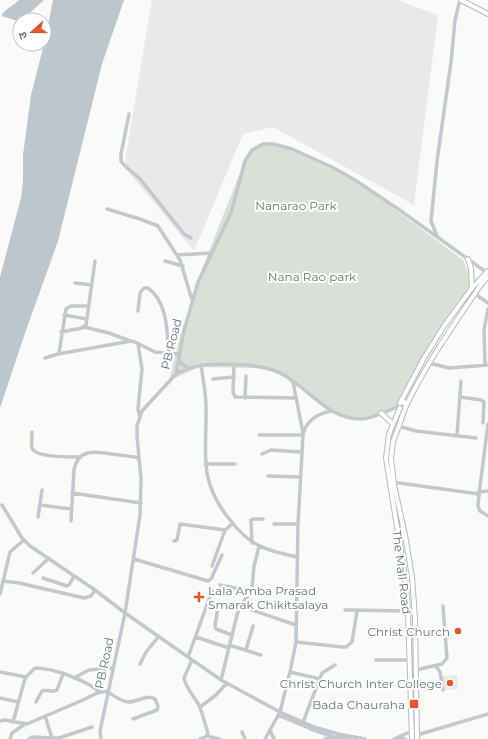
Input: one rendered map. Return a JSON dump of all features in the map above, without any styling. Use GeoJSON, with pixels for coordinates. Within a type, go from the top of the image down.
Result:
{"type":"FeatureCollection","features":[{"type":"Feature","properties":{"kind":"main road"},"geometry":{"type":"LineString","coordinates":[[460,0],[467,1],[488,14]]}},
{"type":"Feature","properties":{"kind":"main road"},"geometry":{"type":"LineString","coordinates":[[468,259],[471,270],[472,288]]}},
{"type":"Feature","properties":{"kind":"main road","name":"The Mall Road"},"geometry":{"type":"LineString","coordinates":[[417,737],[415,618],[412,577],[405,535],[386,451],[389,434],[393,424],[424,358],[444,326],[472,288],[487,272]]}},
{"type":"Feature","properties":{"kind":"main road","name":"The Mall Road"},"geometry":{"type":"LineString","coordinates":[[412,739],[408,612],[405,577],[392,482],[392,450],[402,406],[447,333],[488,277]]}},
{"type":"Feature","properties":{"kind":"main road"},"geometry":{"type":"LineString","coordinates":[[381,413],[393,424]]}},
{"type":"Feature","properties":{"kind":"street"},"geometry":{"type":"LineString","coordinates":[[438,237],[431,221],[455,20],[460,0]]}},
{"type":"Feature","properties":{"kind":"street"},"geometry":{"type":"LineString","coordinates":[[129,114],[121,160],[124,165],[140,179],[184,234],[190,238]]}},
{"type":"Feature","properties":{"kind":"street","name":"PB Road"},"geometry":{"type":"LineString","coordinates":[[101,739],[100,731],[112,668],[125,613],[141,503],[141,479],[137,436],[140,417],[142,411],[176,374],[179,356],[198,282],[232,213],[248,155],[255,147],[267,143],[292,149],[332,167],[355,180],[487,272]]}},
{"type":"Feature","properties":{"kind":"street"},"geometry":{"type":"LineString","coordinates":[[107,209],[150,222],[160,228],[183,266],[193,302]]}},
{"type":"Feature","properties":{"kind":"street"},"geometry":{"type":"LineString","coordinates":[[420,225],[431,221]]}},
{"type":"Feature","properties":{"kind":"street"},"geometry":{"type":"LineString","coordinates":[[177,255],[212,253]]}},
{"type":"Feature","properties":{"kind":"street"},"geometry":{"type":"LineString","coordinates":[[84,327],[87,319],[95,261]]}},
{"type":"Feature","properties":{"kind":"street"},"geometry":{"type":"LineString","coordinates":[[165,261],[183,266]]}},
{"type":"Feature","properties":{"kind":"street"},"geometry":{"type":"LineString","coordinates":[[75,283],[92,284]]}},
{"type":"Feature","properties":{"kind":"street"},"geometry":{"type":"LineString","coordinates":[[138,311],[140,293],[144,288],[148,288],[157,296],[162,309],[170,354]]}},
{"type":"Feature","properties":{"kind":"street"},"geometry":{"type":"LineString","coordinates":[[475,294],[488,303]]}},
{"type":"Feature","properties":{"kind":"street"},"geometry":{"type":"LineString","coordinates":[[59,354],[61,332],[66,309],[69,306],[89,306]]}},
{"type":"Feature","properties":{"kind":"street"},"geometry":{"type":"LineString","coordinates":[[429,363],[449,368],[486,365],[484,330],[488,310]]}},
{"type":"Feature","properties":{"kind":"street"},"geometry":{"type":"LineString","coordinates":[[64,315],[87,319]]}},
{"type":"Feature","properties":{"kind":"street"},"geometry":{"type":"LineString","coordinates":[[61,332],[84,327],[109,333],[154,352],[179,356],[182,364],[188,368]]}},
{"type":"Feature","properties":{"kind":"street"},"geometry":{"type":"LineString","coordinates":[[45,358],[130,341]]}},
{"type":"Feature","properties":{"kind":"street"},"geometry":{"type":"LineString","coordinates":[[138,344],[142,369],[138,409],[140,417]]}},
{"type":"Feature","properties":{"kind":"street"},"geometry":{"type":"LineString","coordinates":[[176,374],[188,368],[202,365],[234,365],[266,368],[279,373],[331,411],[360,419],[402,406]]}},
{"type":"Feature","properties":{"kind":"street"},"geometry":{"type":"LineString","coordinates":[[202,365],[206,408],[205,464],[210,487],[214,497],[222,511],[252,543],[259,547],[297,557]]}},
{"type":"Feature","properties":{"kind":"street"},"geometry":{"type":"LineString","coordinates":[[234,365],[234,396],[237,398],[296,398]]}},
{"type":"Feature","properties":{"kind":"street"},"geometry":{"type":"LineString","coordinates":[[245,398],[246,376]]}},
{"type":"Feature","properties":{"kind":"street"},"geometry":{"type":"LineString","coordinates":[[213,379],[234,377]]}},
{"type":"Feature","properties":{"kind":"street"},"geometry":{"type":"LineString","coordinates":[[457,435],[461,381]]}},
{"type":"Feature","properties":{"kind":"street"},"geometry":{"type":"LineString","coordinates":[[292,382],[303,434]]}},
{"type":"Feature","properties":{"kind":"street"},"geometry":{"type":"LineString","coordinates":[[460,397],[483,401],[483,423]]}},
{"type":"Feature","properties":{"kind":"street"},"geometry":{"type":"LineString","coordinates":[[265,739],[279,714],[296,642],[299,477],[303,434],[309,420],[322,413],[331,411]]}},
{"type":"Feature","properties":{"kind":"street"},"geometry":{"type":"LineString","coordinates":[[488,424],[479,493],[479,509],[482,513],[488,516]]}},
{"type":"Feature","properties":{"kind":"street"},"geometry":{"type":"LineString","coordinates":[[398,426],[416,431],[476,438]]}},
{"type":"Feature","properties":{"kind":"street"},"geometry":{"type":"LineString","coordinates":[[32,432],[32,448],[35,453],[43,455],[80,457]]}},
{"type":"Feature","properties":{"kind":"street"},"geometry":{"type":"LineString","coordinates":[[259,435],[303,434]]}},
{"type":"Feature","properties":{"kind":"street"},"geometry":{"type":"LineString","coordinates":[[262,454],[271,450],[301,452]]}},
{"type":"Feature","properties":{"kind":"street"},"geometry":{"type":"LineString","coordinates":[[70,522],[75,464],[80,457],[95,451],[139,458]]}},
{"type":"Feature","properties":{"kind":"street"},"geometry":{"type":"LineString","coordinates":[[205,464],[235,464]]}},
{"type":"Feature","properties":{"kind":"street"},"geometry":{"type":"LineString","coordinates":[[268,476],[299,477]]}},
{"type":"Feature","properties":{"kind":"street"},"geometry":{"type":"LineString","coordinates":[[392,482],[479,493],[488,491]]}},
{"type":"Feature","properties":{"kind":"street"},"geometry":{"type":"LineString","coordinates":[[38,517],[42,490]]}},
{"type":"Feature","properties":{"kind":"street"},"geometry":{"type":"LineString","coordinates":[[72,493],[141,503]]}},
{"type":"Feature","properties":{"kind":"street"},"geometry":{"type":"LineString","coordinates":[[2,505],[24,540],[35,550],[95,590],[125,613],[221,680],[279,714],[311,730],[334,737],[349,739]]}},
{"type":"Feature","properties":{"kind":"street"},"geometry":{"type":"LineString","coordinates":[[40,505],[71,510]]}},
{"type":"Feature","properties":{"kind":"street"},"geometry":{"type":"LineString","coordinates":[[252,543],[251,520],[264,520]]}},
{"type":"Feature","properties":{"kind":"street"},"geometry":{"type":"LineString","coordinates":[[174,541],[177,540],[180,524],[225,530]]}},
{"type":"Feature","properties":{"kind":"street"},"geometry":{"type":"LineString","coordinates":[[212,566],[225,530],[233,524]]}},
{"type":"Feature","properties":{"kind":"street"},"geometry":{"type":"LineString","coordinates":[[274,524],[298,524]]}},
{"type":"Feature","properties":{"kind":"street"},"geometry":{"type":"LineString","coordinates":[[0,594],[10,552],[24,540]]}},
{"type":"Feature","properties":{"kind":"street"},"geometry":{"type":"LineString","coordinates":[[221,680],[240,606],[251,591],[254,566],[259,547]]}},
{"type":"Feature","properties":{"kind":"street"},"geometry":{"type":"LineString","coordinates":[[134,559],[208,581],[211,579],[222,555]]}},
{"type":"Feature","properties":{"kind":"street"},"geometry":{"type":"LineString","coordinates":[[33,573],[49,558]]}},
{"type":"Feature","properties":{"kind":"street"},"geometry":{"type":"LineString","coordinates":[[43,578],[67,586],[70,585],[74,576]]}},
{"type":"Feature","properties":{"kind":"street"},"geometry":{"type":"LineString","coordinates":[[405,577],[412,577]]}},
{"type":"Feature","properties":{"kind":"street"},"geometry":{"type":"LineString","coordinates":[[4,581],[84,598],[91,596],[95,590]]}},
{"type":"Feature","properties":{"kind":"street"},"geometry":{"type":"LineString","coordinates":[[220,585],[251,591]]}},
{"type":"Feature","properties":{"kind":"street"},"geometry":{"type":"LineString","coordinates":[[207,736],[208,733],[200,707],[197,700],[188,690],[184,678],[212,591]]}},
{"type":"Feature","properties":{"kind":"street"},"geometry":{"type":"LineString","coordinates":[[240,606],[296,625]]}},
{"type":"Feature","properties":{"kind":"street"},"geometry":{"type":"LineString","coordinates":[[416,670],[442,664],[447,658],[443,606]]}},
{"type":"Feature","properties":{"kind":"street"},"geometry":{"type":"LineString","coordinates":[[218,608],[215,625],[216,629],[232,635]]}},
{"type":"Feature","properties":{"kind":"street"},"geometry":{"type":"LineString","coordinates":[[345,610],[408,612]]}},
{"type":"Feature","properties":{"kind":"street"},"geometry":{"type":"LineString","coordinates":[[296,642],[346,647],[352,642],[357,611]]}},
{"type":"Feature","properties":{"kind":"street"},"geometry":{"type":"LineString","coordinates":[[246,650],[253,626]]}},
{"type":"Feature","properties":{"kind":"street"},"geometry":{"type":"LineString","coordinates":[[140,664],[146,652],[159,636]]}},
{"type":"Feature","properties":{"kind":"street"},"geometry":{"type":"LineString","coordinates":[[196,637],[261,655]]}},
{"type":"Feature","properties":{"kind":"street"},"geometry":{"type":"LineString","coordinates":[[376,660],[410,660]]}},
{"type":"Feature","properties":{"kind":"street"},"geometry":{"type":"LineString","coordinates":[[302,722],[323,672],[335,665]]}},
{"type":"Feature","properties":{"kind":"street"},"geometry":{"type":"LineString","coordinates":[[436,666],[440,672],[443,690]]}},
{"type":"Feature","properties":{"kind":"street"},"geometry":{"type":"LineString","coordinates":[[13,722],[26,677],[33,669],[37,668],[63,674],[74,678],[100,692]]}},
{"type":"Feature","properties":{"kind":"street"},"geometry":{"type":"LineString","coordinates":[[74,678],[88,670],[112,668]]}},
{"type":"Feature","properties":{"kind":"street"},"geometry":{"type":"LineString","coordinates":[[0,672],[26,677]]}},
{"type":"Feature","properties":{"kind":"street"},"geometry":{"type":"LineString","coordinates":[[290,672],[320,679]]}},
{"type":"Feature","properties":{"kind":"street"},"geometry":{"type":"LineString","coordinates":[[36,702],[42,691],[54,692],[57,690],[63,674]]}},
{"type":"Feature","properties":{"kind":"street"},"geometry":{"type":"LineString","coordinates":[[200,707],[216,695],[227,683]]}},
{"type":"Feature","properties":{"kind":"street"},"geometry":{"type":"LineString","coordinates":[[10,739],[12,733],[25,724],[100,692],[108,692],[126,702],[150,697],[155,699],[158,706],[157,710],[133,719]]}},
{"type":"Feature","properties":{"kind":"street"},"geometry":{"type":"LineString","coordinates":[[0,698],[18,702]]}},
{"type":"Feature","properties":{"kind":"street"},"geometry":{"type":"LineString","coordinates":[[279,714],[338,734],[365,739]]}},
{"type":"Feature","properties":{"kind":"street"},"geometry":{"type":"LineString","coordinates":[[417,737],[488,714]]}},
{"type":"Feature","properties":{"kind":"street"},"geometry":{"type":"LineString","coordinates":[[46,716],[52,738]]}},
{"type":"Feature","properties":{"kind":"street"},"geometry":{"type":"LineString","coordinates":[[0,721],[5,720],[25,724]]}},
{"type":"Feature","properties":{"kind":"street"},"geometry":{"type":"LineString","coordinates":[[29,739],[59,738],[92,727]]}},
{"type":"Feature","properties":{"kind":"street"},"geometry":{"type":"LineString","coordinates":[[270,730],[274,739]]}},
{"type":"Feature","properties":{"kind":"street"},"geometry":{"type":"LineString","coordinates":[[394,739],[412,731]]}},
{"type":"Feature","properties":{"kind":"street"},"geometry":{"type":"LineString","coordinates":[[242,732],[245,739]]}},
{"type":"Feature","properties":{"kind":"street"},"geometry":{"type":"LineString","coordinates":[[200,739],[207,736],[219,739]]}},
{"type":"Feature","properties":{"kind":"street"},"geometry":{"type":"LineString","coordinates":[[325,739],[334,737]]}},
{"type":"Feature","properties":{"kind":"street"},"geometry":{"type":"LineString","coordinates":[[394,739],[405,739]]}},
{"type":"Feature","properties":{"kind":"shaded area"},"geometry":{"type":"Polygon","coordinates":[[[19,0],[44,0],[31,12],[12,12],[12,19],[2,16],[4,12],[19,0]]]}},
{"type":"Feature","properties":{"kind":"shaded area"},"geometry":{"type":"Polygon","coordinates":[[[53,0],[124,0],[102,64],[58,241],[0,408],[0,277],[21,198],[23,181],[23,155],[31,95],[42,52],[52,52],[52,12],[51,12],[53,0]]]}},
{"type":"Feature","properties":{"kind":"shaded area"},"geometry":{"type":"Polygon","coordinates":[[[152,0],[397,0],[438,15],[414,205],[273,127],[243,134],[194,251],[124,167],[152,0]]]}},
{"type":"Feature","properties":{"kind":"shaded area","name":"Christ Church Inter College"},"geometry":{"type":"Polygon","coordinates":[[[457,675],[458,689],[443,690],[441,676],[457,675]]]}},
{"type":"Feature","properties":{"kind":"green space","name":"Nana Rao park"},"geometry":{"type":"Polygon","coordinates":[[[265,142],[301,152],[354,179],[463,260],[469,275],[470,288],[398,405],[381,413],[358,418],[338,414],[282,374],[260,368],[199,367],[169,381],[178,343],[202,269],[247,155],[265,142]]]}},
{"type":"Feature","properties":{"kind":"place","name":"Lala Amba Prasad Smarak Chikitsalaya"},"geometry":{"type":"Point","coordinates":[199,597]}},
{"type":"Feature","properties":{"kind":"place","name":"Christ Church"},"geometry":{"type":"Point","coordinates":[458,631]}},
{"type":"Feature","properties":{"kind":"place","name":"Christ Church Inter College"},"geometry":{"type":"Point","coordinates":[450,683]}},
{"type":"Feature","properties":{"kind":"place","name":"Bada Chauraha"},"geometry":{"type":"Point","coordinates":[414,704]}},
{"type":"Feature","properties":{"kind":"park label","name":"Nanarao Park"},"geometry":{"type":"Point","coordinates":[296,205]}}]}
